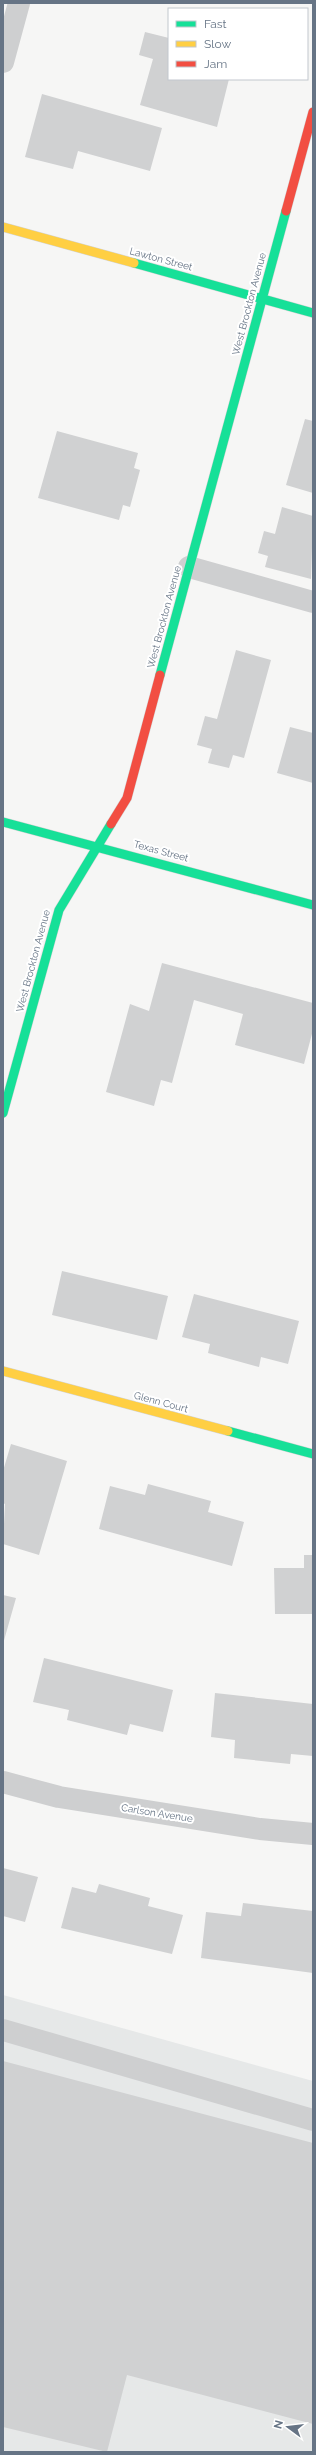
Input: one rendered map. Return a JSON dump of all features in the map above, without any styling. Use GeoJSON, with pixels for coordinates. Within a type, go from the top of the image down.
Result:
{"type":"FeatureCollection","features":[{"type":"Feature","properties":{"kind":"street"},"geometry":{"type":"LineString","coordinates":[[3,62],[19,3]]}},
{"type":"Feature","properties":{"kind":"street","name":"West Brockton Avenue"},"geometry":{"type":"LineString","coordinates":[[3,1113],[59,910],[99,847],[127,798],[313,112]]}},
{"type":"Feature","properties":{"kind":"street","name":"Lawton Street"},"geometry":{"type":"LineString","coordinates":[[3,227],[313,313]]}},
{"type":"Feature","properties":{"kind":"street"},"geometry":{"type":"LineString","coordinates":[[189,567],[313,602]]}},
{"type":"Feature","properties":{"kind":"street","name":"Texas Street"},"geometry":{"type":"LineString","coordinates":[[3,822],[313,905]]}},
{"type":"Feature","properties":{"kind":"street","name":"Glenn Court"},"geometry":{"type":"LineString","coordinates":[[3,1371],[313,1454]]}},
{"type":"Feature","properties":{"kind":"street","name":"Carlson Avenue"},"geometry":{"type":"LineString","coordinates":[[3,1782],[74,1799],[260,1829],[313,1834]]}},
{"type":"Feature","properties":{"kind":"street"},"geometry":{"type":"LineString","coordinates":[[3,2030],[313,2120]]}},
{"type":"Feature","properties":{"kind":"shaded area"},"geometry":{"type":"Polygon","coordinates":[[[3,1995],[313,2081],[313,2452],[3,2452],[3,1995]]]}},
{"type":"Feature","properties":{"kind":"building"},"geometry":{"type":"Polygon","coordinates":[[[145,32],[168,38],[168,80],[229,80],[217,127],[140,105],[153,59],[139,55],[145,32]]]}},
{"type":"Feature","properties":{"kind":"building"},"geometry":{"type":"Polygon","coordinates":[[[42,94],[162,128],[150,171],[78,151],[73,169],[25,157],[42,94]]]}},
{"type":"Feature","properties":{"kind":"building"},"geometry":{"type":"Polygon","coordinates":[[[305,419],[313,421],[313,493],[286,485],[305,419]]]}},
{"type":"Feature","properties":{"kind":"building"},"geometry":{"type":"Polygon","coordinates":[[[57,431],[138,453],[134,468],[140,470],[130,507],[123,505],[119,520],[38,498],[57,431]]]}},
{"type":"Feature","properties":{"kind":"building"},"geometry":{"type":"Polygon","coordinates":[[[282,507],[313,516],[311,579],[265,567],[268,556],[258,553],[264,531],[275,534],[282,507]]]}},
{"type":"Feature","properties":{"kind":"building"},"geometry":{"type":"Polygon","coordinates":[[[236,650],[271,660],[244,758],[233,755],[229,768],[208,763],[212,749],[197,745],[205,716],[217,719],[236,650]]]}},
{"type":"Feature","properties":{"kind":"building"},"geometry":{"type":"Polygon","coordinates":[[[290,727],[313,733],[313,783],[277,773],[290,727]]]}},
{"type":"Feature","properties":{"kind":"building"},"geometry":{"type":"Polygon","coordinates":[[[162,963],[313,1003],[313,1030],[304,1064],[235,1045],[243,1014],[194,1000],[172,1083],[161,1080],[154,1106],[106,1092],[130,1004],[149,1011],[162,963]]]}},
{"type":"Feature","properties":{"kind":"building"},"geometry":{"type":"Polygon","coordinates":[[[62,1271],[168,1296],[157,1340],[52,1315],[62,1271]]]}},
{"type":"Feature","properties":{"kind":"building"},"geometry":{"type":"Polygon","coordinates":[[[194,1294],[299,1321],[288,1364],[261,1357],[259,1367],[208,1353],[210,1344],[182,1337],[194,1294]]]}},
{"type":"Feature","properties":{"kind":"building"},"geometry":{"type":"Polygon","coordinates":[[[11,1444],[67,1461],[39,1555],[3,1544],[5,1504],[3,1503],[3,1471],[11,1444]]]}},
{"type":"Feature","properties":{"kind":"building"},"geometry":{"type":"Polygon","coordinates":[[[148,1484],[211,1501],[208,1512],[244,1522],[232,1566],[99,1529],[110,1486],[145,1495],[148,1484]]]}},
{"type":"Feature","properties":{"kind":"building"},"geometry":{"type":"Polygon","coordinates":[[[304,1555],[313,1555],[313,1614],[275,1614],[274,1568],[304,1568],[304,1555]]]}},
{"type":"Feature","properties":{"kind":"building"},"geometry":{"type":"Polygon","coordinates":[[[3,1595],[16,1598],[3,1644],[3,1595]]]}},
{"type":"Feature","properties":{"kind":"building"},"geometry":{"type":"Polygon","coordinates":[[[44,1658],[173,1690],[163,1732],[130,1724],[127,1735],[67,1720],[69,1710],[33,1702],[44,1658]]]}},
{"type":"Feature","properties":{"kind":"building"},"geometry":{"type":"Polygon","coordinates":[[[215,1693],[313,1704],[313,1756],[291,1754],[290,1764],[234,1758],[235,1740],[211,1737],[215,1693]]]}},
{"type":"Feature","properties":{"kind":"building"},"geometry":{"type":"Polygon","coordinates":[[[3,1868],[38,1877],[25,1922],[3,1916],[3,1868]]]}},
{"type":"Feature","properties":{"kind":"building"},"geometry":{"type":"Polygon","coordinates":[[[99,1884],[150,1898],[148,1906],[183,1915],[172,1954],[61,1928],[72,1887],[96,1893],[99,1884]]]}},
{"type":"Feature","properties":{"kind":"building"},"geometry":{"type":"Polygon","coordinates":[[[243,1903],[313,1911],[313,1973],[201,1958],[206,1912],[241,1916],[243,1903]]]}},
{"type":"Feature","properties":{"kind":"building"},"geometry":{"type":"Polygon","coordinates":[[[3,2061],[313,2143],[313,2424],[127,2375],[107,2452],[3,2427],[3,2061]]]}},
{"type":"Feature","properties":{"kind":"traffic: fast"},"geometry":{"type":"LineString","coordinates":[[160,675],[286,211]]}},
{"type":"Feature","properties":{"kind":"traffic: fast"},"geometry":{"type":"LineString","coordinates":[[134,263],[313,313]]}},
{"type":"Feature","properties":{"kind":"traffic: fast"},"geometry":{"type":"LineString","coordinates":[[3,822],[313,905]]}},
{"type":"Feature","properties":{"kind":"traffic: fast"},"geometry":{"type":"LineString","coordinates":[[3,1113],[59,910],[111,824]]}},
{"type":"Feature","properties":{"kind":"traffic: fast"},"geometry":{"type":"LineString","coordinates":[[228,1431],[313,1454]]}},
{"type":"Feature","properties":{"kind":"traffic: slow"},"geometry":{"type":"LineString","coordinates":[[3,227],[134,263]]}},
{"type":"Feature","properties":{"kind":"traffic: slow"},"geometry":{"type":"LineString","coordinates":[[3,1371],[228,1431]]}},
{"type":"Feature","properties":{"kind":"traffic: jam"},"geometry":{"type":"LineString","coordinates":[[286,211],[313,112]]}},
{"type":"Feature","properties":{"kind":"traffic: jam"},"geometry":{"type":"LineString","coordinates":[[111,824],[127,798],[160,675]]}}]}
